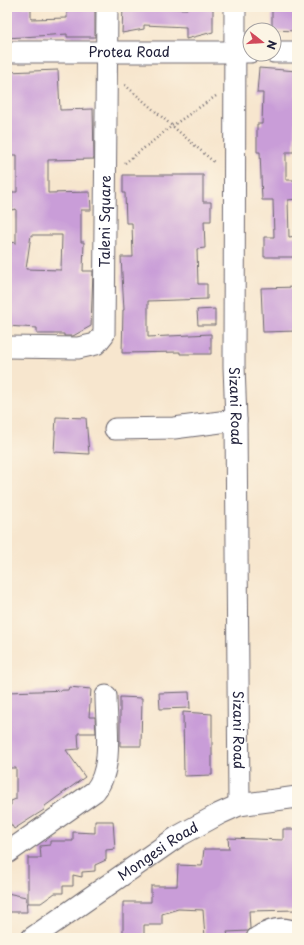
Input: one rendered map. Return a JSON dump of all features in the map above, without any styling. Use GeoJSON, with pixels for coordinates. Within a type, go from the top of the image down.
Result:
{"type":"FeatureCollection","features":[{"type":"Feature","properties":{"kind":"street","name":"Taleni Square"},"geometry":{"type":"LineString","coordinates":[[7,347],[78,348],[96,344],[104,334],[107,7]]}},
{"type":"Feature","properties":{"kind":"street","name":"Sizani Road"},"geometry":{"type":"LineString","coordinates":[[235,7],[242,52],[234,366],[236,420],[239,805]]}},
{"type":"Feature","properties":{"kind":"street","name":"Protea Road"},"geometry":{"type":"LineString","coordinates":[[7,52],[242,52]]}},
{"type":"Feature","properties":{"kind":"street"},"geometry":{"type":"LineString","coordinates":[[282,52],[297,52]]}},
{"type":"Feature","properties":{"kind":"street"},"geometry":{"type":"LineString","coordinates":[[115,429],[174,428],[236,420]]}},
{"type":"Feature","properties":{"kind":"street"},"geometry":{"type":"LineString","coordinates":[[7,853],[94,791],[101,783],[107,765],[106,696]]}},
{"type":"Feature","properties":{"kind":"street","name":"Mongesi Road"},"geometry":{"type":"LineString","coordinates":[[32,938],[177,836],[239,805],[297,797]]}},
{"type":"Feature","properties":{"kind":"street"},"geometry":{"type":"LineString","coordinates":[[257,938],[276,929],[289,929],[297,933]]}},
{"type":"Feature","properties":{"kind":"path"},"geometry":{"type":"LineString","coordinates":[[106,77],[120,80],[216,163]]}},
{"type":"Feature","properties":{"kind":"path"},"geometry":{"type":"LineString","coordinates":[[106,166],[120,166],[172,126],[219,95]]}},
{"type":"Feature","properties":{"kind":"building"},"geometry":{"type":"Polygon","coordinates":[[[7,7],[31,7],[31,19],[67,18],[67,7],[95,7],[95,37],[67,37],[67,34],[7,38],[7,7]]]}},
{"type":"Feature","properties":{"kind":"building"},"geometry":{"type":"Polygon","coordinates":[[[123,7],[187,9],[187,7],[213,7],[213,32],[186,39],[186,27],[144,25],[144,29],[122,33],[123,7]]]}},
{"type":"Feature","properties":{"kind":"building"},"geometry":{"type":"Polygon","coordinates":[[[272,7],[297,7],[297,31],[282,30],[282,22],[272,22],[272,7]]]}},
{"type":"Feature","properties":{"kind":"building"},"geometry":{"type":"Polygon","coordinates":[[[259,68],[297,71],[294,152],[286,152],[286,180],[297,180],[297,199],[288,200],[289,237],[297,236],[297,257],[264,257],[264,237],[274,237],[273,200],[262,200],[260,152],[257,152],[257,124],[262,124],[263,93],[257,93],[259,68]]]}},
{"type":"Feature","properties":{"kind":"building"},"geometry":{"type":"Polygon","coordinates":[[[58,70],[60,110],[93,109],[94,159],[48,160],[48,193],[90,192],[91,210],[81,210],[81,242],[84,242],[83,271],[93,271],[91,326],[73,336],[64,336],[64,334],[37,334],[37,328],[7,326],[7,268],[11,242],[16,243],[16,209],[12,210],[12,192],[17,192],[17,155],[7,155],[7,72],[58,70]],[[31,235],[26,269],[61,270],[62,235],[31,235]]]}},
{"type":"Feature","properties":{"kind":"building"},"geometry":{"type":"Polygon","coordinates":[[[123,175],[203,175],[203,202],[211,202],[211,221],[204,221],[205,248],[197,249],[198,284],[207,284],[207,299],[148,301],[148,337],[211,334],[211,354],[180,354],[180,352],[122,353],[124,310],[121,257],[133,257],[132,223],[126,223],[123,175]]]}},
{"type":"Feature","properties":{"kind":"building"},"geometry":{"type":"Polygon","coordinates":[[[297,287],[297,331],[263,332],[261,288],[297,287]]]}},
{"type":"Feature","properties":{"kind":"building"},"geometry":{"type":"Polygon","coordinates":[[[215,309],[215,325],[198,325],[197,310],[215,309]]]}},
{"type":"Feature","properties":{"kind":"building"},"geometry":{"type":"Polygon","coordinates":[[[56,417],[86,418],[89,454],[54,452],[56,417]]]}},
{"type":"Feature","properties":{"kind":"building"},"geometry":{"type":"Polygon","coordinates":[[[69,687],[91,689],[89,717],[95,717],[96,733],[78,733],[79,749],[66,750],[85,777],[45,806],[44,810],[14,829],[7,818],[7,807],[11,805],[11,801],[16,799],[16,768],[7,768],[7,692],[68,690],[69,687]]]}},
{"type":"Feature","properties":{"kind":"building"},"geometry":{"type":"Polygon","coordinates":[[[189,692],[190,708],[160,709],[159,693],[189,692]]]}},
{"type":"Feature","properties":{"kind":"building"},"geometry":{"type":"Polygon","coordinates":[[[120,697],[142,698],[141,746],[120,746],[120,697]]]}},
{"type":"Feature","properties":{"kind":"building"},"geometry":{"type":"Polygon","coordinates":[[[183,712],[212,714],[212,775],[184,776],[183,712]]]}},
{"type":"Feature","properties":{"kind":"building"},"geometry":{"type":"Polygon","coordinates":[[[95,821],[113,821],[115,849],[106,850],[106,860],[95,865],[95,871],[82,872],[82,877],[73,875],[73,886],[63,886],[63,893],[55,893],[41,903],[28,903],[28,858],[41,858],[40,846],[50,845],[50,841],[73,841],[73,832],[95,833],[95,821]]]}},
{"type":"Feature","properties":{"kind":"building"},"geometry":{"type":"Polygon","coordinates":[[[283,829],[297,829],[297,910],[249,911],[250,929],[248,931],[227,932],[228,936],[205,938],[203,910],[178,909],[162,914],[162,925],[144,925],[144,938],[123,938],[123,902],[151,902],[151,886],[177,886],[178,865],[202,866],[204,849],[229,849],[228,838],[283,840],[283,829]]]}},
{"type":"Feature","properties":{"kind":"building"},"geometry":{"type":"Polygon","coordinates":[[[7,893],[26,897],[27,912],[8,912],[7,893]]]}}]}
